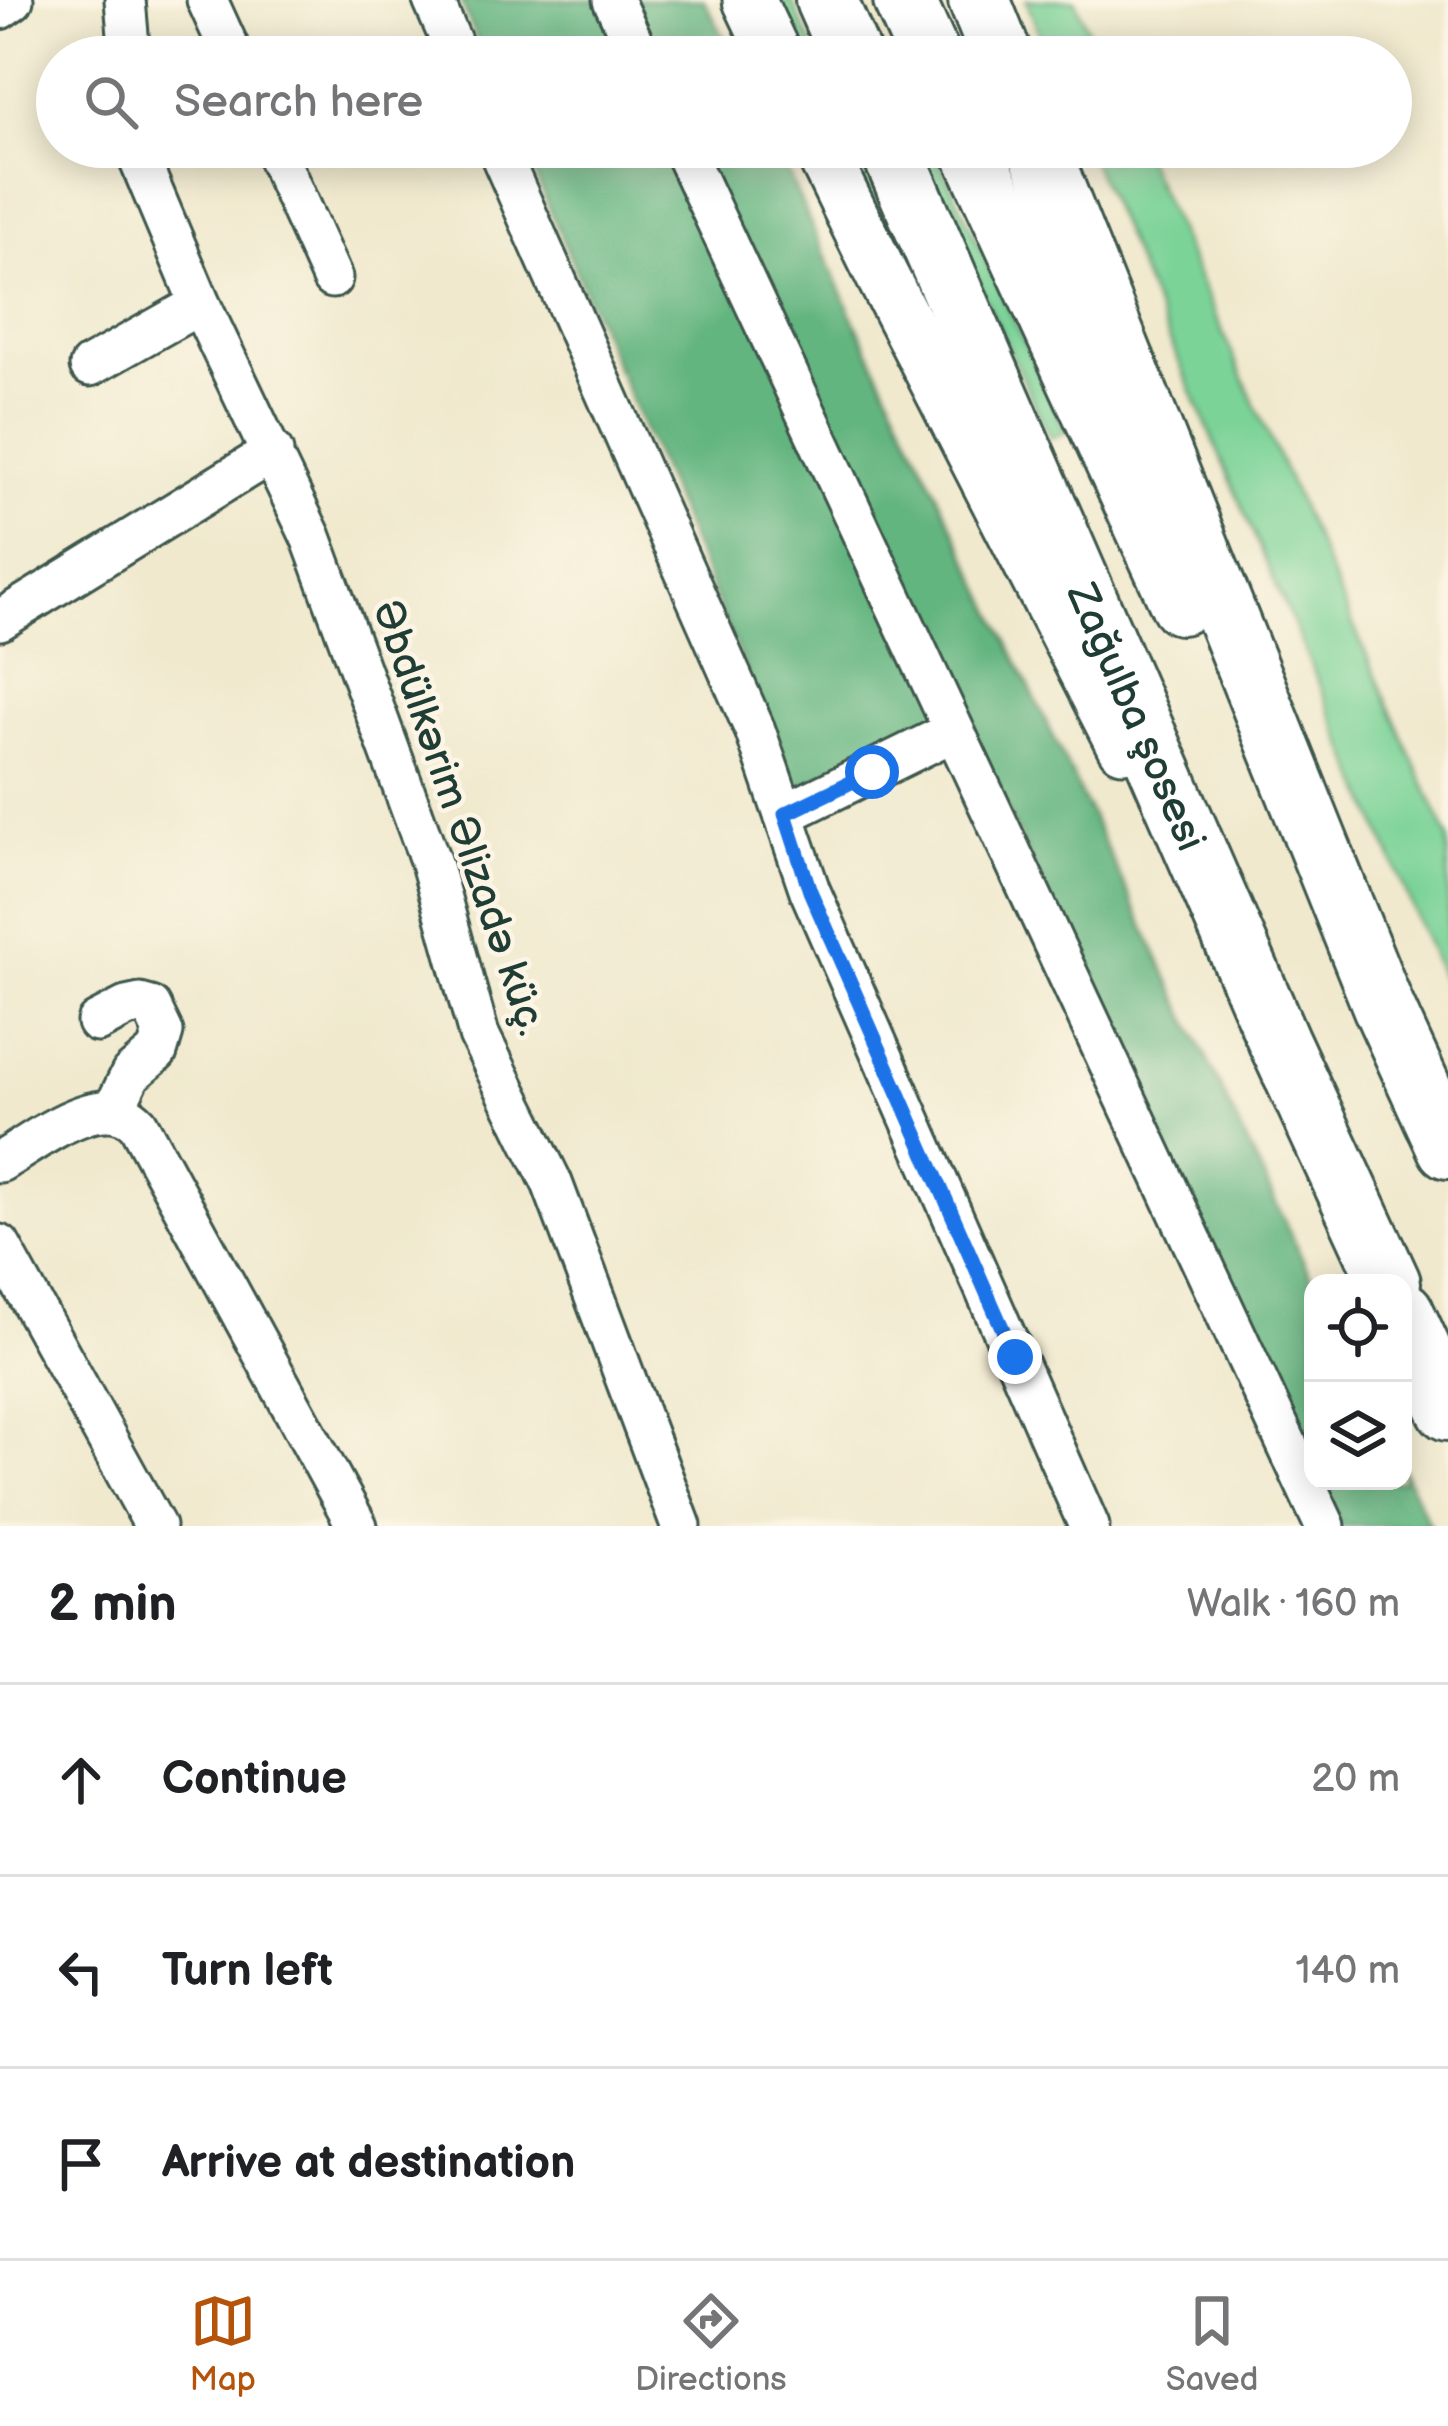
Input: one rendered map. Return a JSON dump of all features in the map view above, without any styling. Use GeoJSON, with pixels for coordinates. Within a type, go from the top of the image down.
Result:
{"type":"FeatureCollection","features":[{"type":"Feature","properties":{"kind":"highway"},"geometry":{"type":"LineString","coordinates":[[826,0],[842,36]]}},
{"type":"Feature","properties":{"kind":"highway"},"geometry":{"type":"LineString","coordinates":[[904,0],[920,36]]}},
{"type":"Feature","properties":{"kind":"highway"},"geometry":{"type":"LineString","coordinates":[[979,0],[994,36]]}},
{"type":"Feature","properties":{"kind":"highway","name":"Zağulba şosesi"},"geometry":{"type":"LineString","coordinates":[[899,168],[1279,1042],[1386,1274]]}},
{"type":"Feature","properties":{"kind":"highway"},"geometry":{"type":"LineString","coordinates":[[981,168],[1233,717],[1383,1006]]}},
{"type":"Feature","properties":{"kind":"highway"},"geometry":{"type":"LineString","coordinates":[[1046,168],[1383,1006],[1448,1148]]}},
{"type":"Feature","properties":{"kind":"highway"},"geometry":{"type":"LineString","coordinates":[[1412,1332],[1448,1410]]}},
{"type":"Feature","properties":{"kind":"main road"},"geometry":{"type":"LineString","coordinates":[[748,0],[766,36]]}},
{"type":"Feature","properties":{"kind":"main road"},"geometry":{"type":"LineString","coordinates":[[830,168],[1026,560],[1279,1042]]}},
{"type":"Feature","properties":{"kind":"street"},"geometry":{"type":"LineString","coordinates":[[0,8],[13,0]]}},
{"type":"Feature","properties":{"kind":"street"},"geometry":{"type":"LineString","coordinates":[[125,0],[128,36]]}},
{"type":"Feature","properties":{"kind":"street"},"geometry":{"type":"LineString","coordinates":[[207,0],[223,36]]}},
{"type":"Feature","properties":{"kind":"street"},"geometry":{"type":"LineString","coordinates":[[433,0],[449,36]]}},
{"type":"Feature","properties":{"kind":"street"},"geometry":{"type":"LineString","coordinates":[[614,0],[630,36]]}},
{"type":"Feature","properties":{"kind":"street","name":"Əbdülkərim Əlizadə küç."},"geometry":{"type":"LineString","coordinates":[[143,168],[200,304],[311,537],[430,863],[479,1035],[552,1183],[681,1526]]}},
{"type":"Feature","properties":{"kind":"street"},"geometry":{"type":"LineString","coordinates":[[282,168],[332,278]]}},
{"type":"Feature","properties":{"kind":"street"},"geometry":{"type":"LineString","coordinates":[[506,168],[754,730],[810,891],[1089,1526]]}},
{"type":"Feature","properties":{"kind":"street"},"geometry":{"type":"LineString","coordinates":[[692,168],[1324,1526]]}},
{"type":"Feature","properties":{"kind":"street"},"geometry":{"type":"LineString","coordinates":[[89,366],[200,304]]}},
{"type":"Feature","properties":{"kind":"street"},"geometry":{"type":"LineString","coordinates":[[0,620],[273,452]]}},
{"type":"Feature","properties":{"kind":"street"},"geometry":{"type":"LineString","coordinates":[[785,814],[954,731]]}},
{"type":"Feature","properties":{"kind":"street"},"geometry":{"type":"LineString","coordinates":[[97,1022],[140,1004],[151,1007],[163,1032],[157,1052],[131,1074],[114,1109]]}},
{"type":"Feature","properties":{"kind":"street"},"geometry":{"type":"LineString","coordinates":[[0,1162],[92,1111],[114,1109],[129,1114],[357,1526]]}},
{"type":"Feature","properties":{"kind":"street"},"geometry":{"type":"LineString","coordinates":[[0,1245],[155,1526]]}},
{"type":"Feature","properties":{"kind":"green space"},"geometry":{"type":"Polygon","coordinates":[[[460,0],[704,0],[724,36],[475,36],[460,0]]]}},
{"type":"Feature","properties":{"kind":"green space"},"geometry":{"type":"Polygon","coordinates":[[[773,0],[791,0],[807,36],[791,36],[773,0]]]}},
{"type":"Feature","properties":{"kind":"green space"},"geometry":{"type":"Polygon","coordinates":[[[1026,0],[1075,0],[1091,36],[1041,36],[1026,0]]]}},
{"type":"Feature","properties":{"kind":"green space"},"geometry":{"type":"Polygon","coordinates":[[[532,168],[785,168],[1310,1274],[1304,1274],[1304,1447],[960,709],[796,788],[532,168]]]}},
{"type":"Feature","properties":{"kind":"green space"},"geometry":{"type":"Polygon","coordinates":[[[855,168],[868,168],[955,359],[949,364],[855,168]]]}},
{"type":"Feature","properties":{"kind":"green space"},"geometry":{"type":"Polygon","coordinates":[[[925,168],[943,168],[1066,432],[1050,438],[925,168]]]}},
{"type":"Feature","properties":{"kind":"green space"},"geometry":{"type":"Polygon","coordinates":[[[1095,168],[1149,168],[1448,838],[1448,993],[1095,168]]]}},
{"type":"Feature","properties":{"kind":"green space"},"geometry":{"type":"Polygon","coordinates":[[[1412,1488],[1430,1526],[1341,1526],[1324,1490],[1412,1488]]]}},
{"type":"Feature","properties":{"kind":"route"},"geometry":{"type":"LineString","coordinates":[[872,772],[785,814],[810,891],[1015,1357]]}}]}
